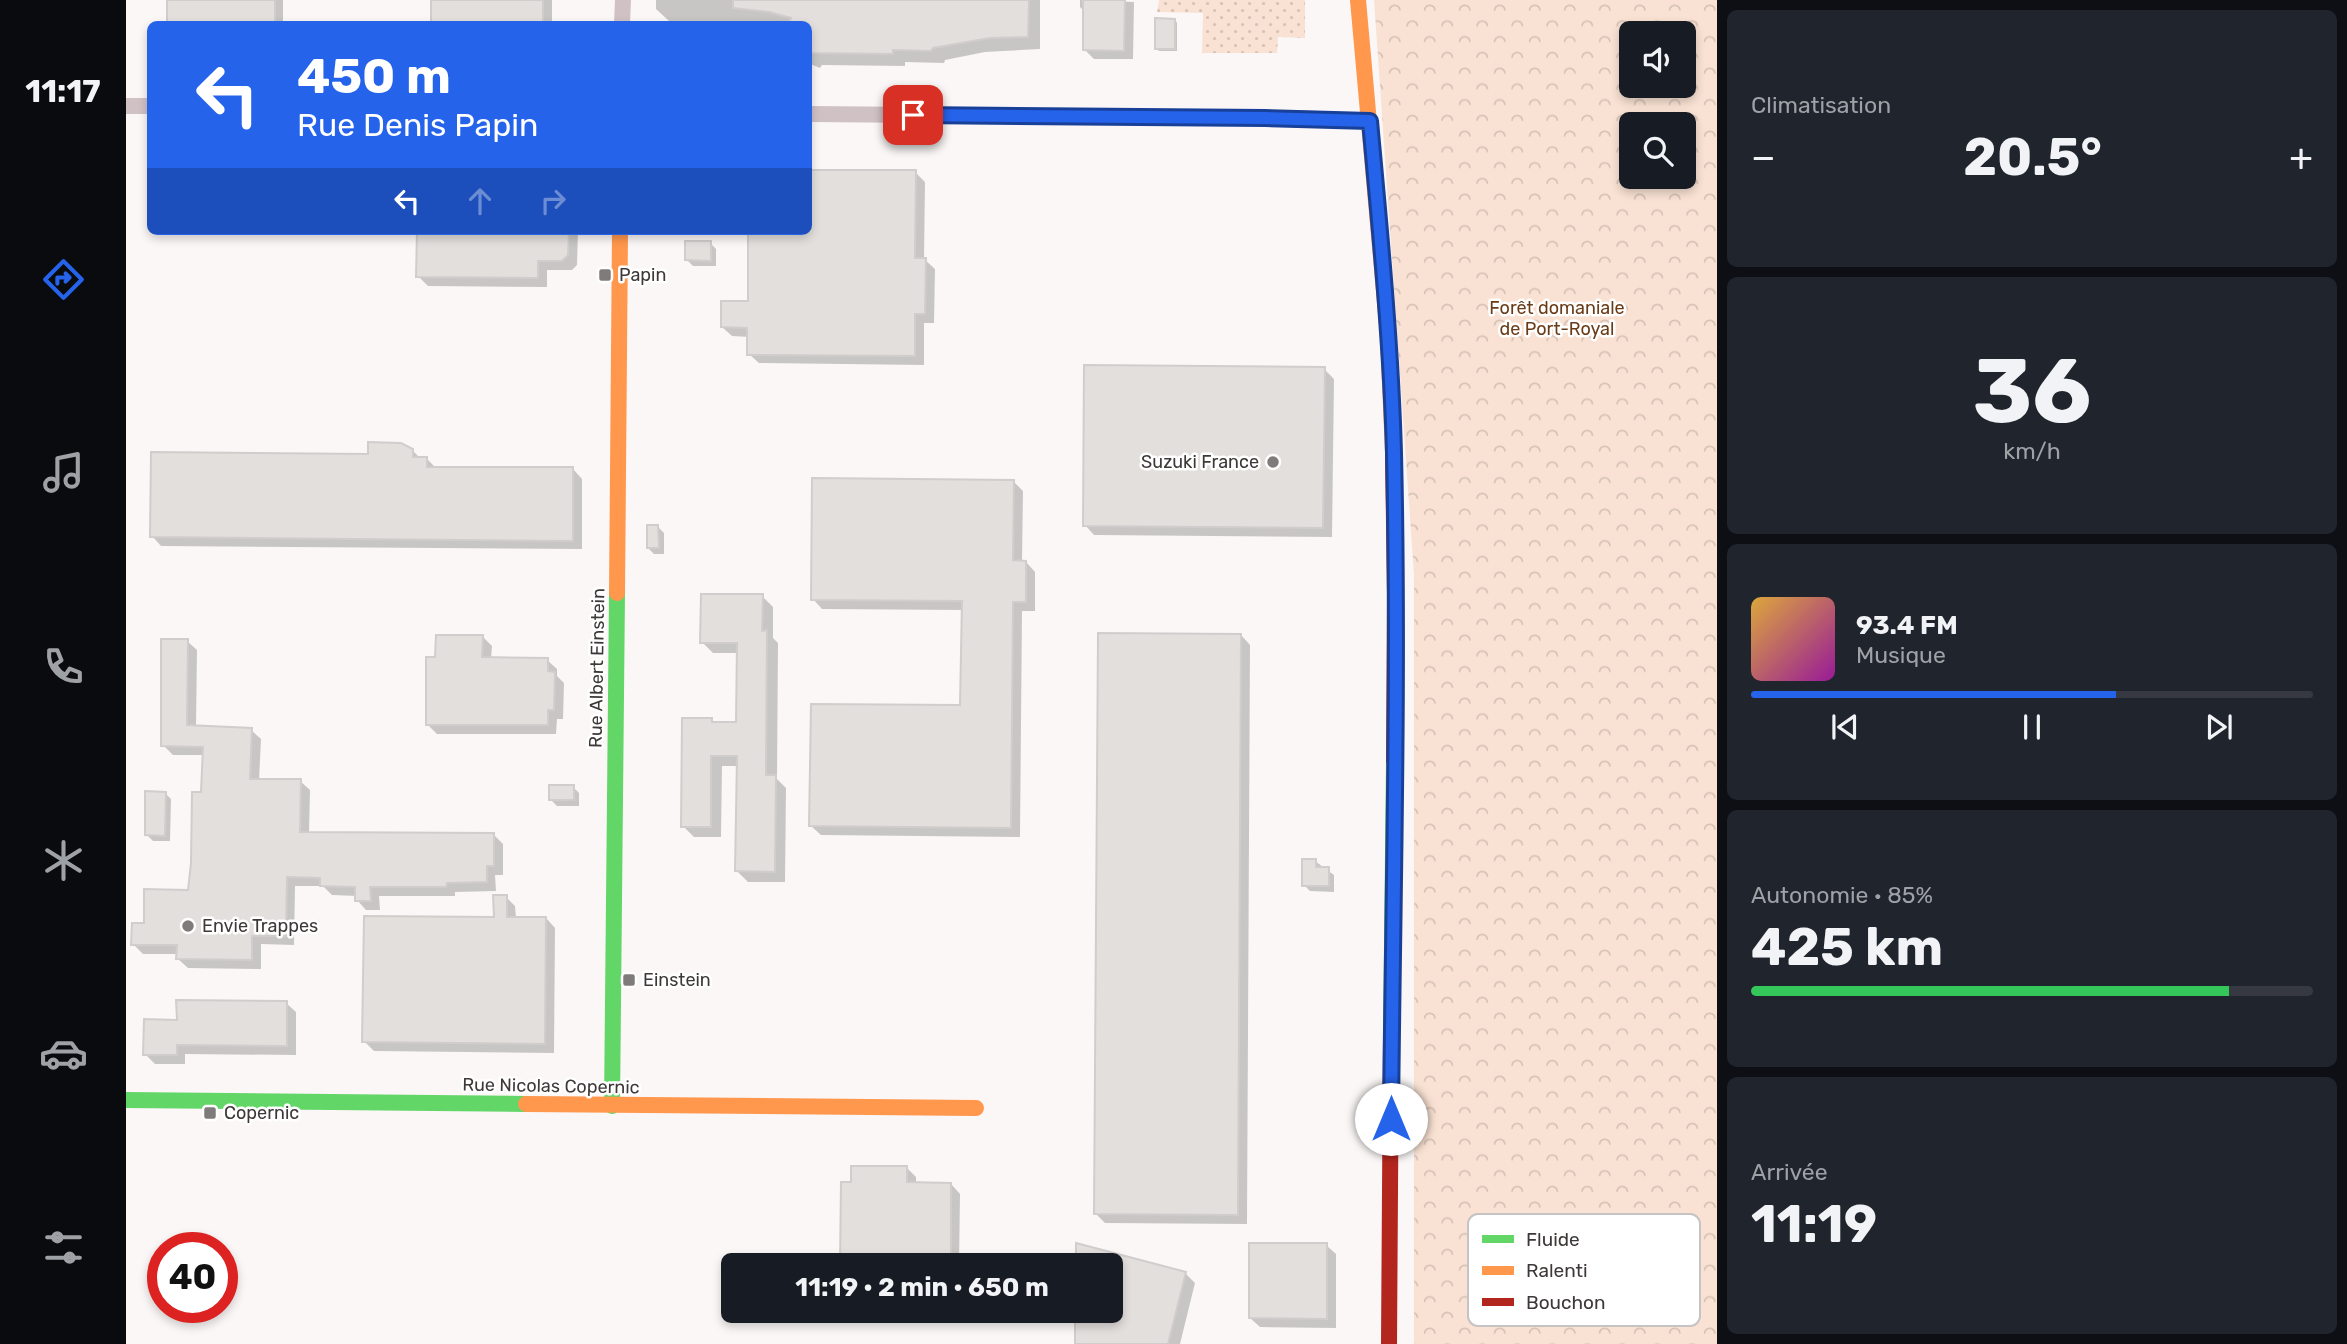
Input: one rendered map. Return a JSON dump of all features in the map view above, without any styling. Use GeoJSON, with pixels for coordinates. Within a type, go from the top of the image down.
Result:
{"type":"FeatureCollection","features":[{"type":"Feature","properties":{"kind":"street"},"geometry":{"type":"LineString","coordinates":[[622,0],[622,21]]}},
{"type":"Feature","properties":{"kind":"street"},"geometry":{"type":"LineString","coordinates":[[1358,0],[1388,336],[1394,452],[1389,1344]]}},
{"type":"Feature","properties":{"kind":"street"},"geometry":{"type":"LineString","coordinates":[[126,106],[147,106]]}},
{"type":"Feature","properties":{"kind":"street"},"geometry":{"type":"LineString","coordinates":[[812,114],[1370,121]]}},
{"type":"Feature","properties":{"kind":"street","name":"Rue Albert Einstein"},"geometry":{"type":"LineString","coordinates":[[612,1106],[620,235]]}},
{"type":"Feature","properties":{"kind":"street","name":"Rue Nicolas Copernic"},"geometry":{"type":"LineString","coordinates":[[126,1100],[976,1108]]}},
{"type":"Feature","properties":{"kind":"green space"},"geometry":{"type":"Polygon","coordinates":[[[1159,0],[1305,0],[1305,38],[1278,37],[1277,53],[1202,53],[1203,13],[1157,12],[1159,0]]]}},
{"type":"Feature","properties":{"kind":"green space","name":"Forêt domaniale de Port-Royal"},"geometry":{"type":"Polygon","coordinates":[[[1374,0],[1717,0],[1717,1344],[1414,1344],[1414,575],[1374,0]]]}},
{"type":"Feature","properties":{"kind":"building"},"geometry":{"type":"Polygon","coordinates":[[[167,0],[275,0],[275,21],[167,21],[167,0]]]}},
{"type":"Feature","properties":{"kind":"building"},"geometry":{"type":"Polygon","coordinates":[[[431,0],[543,0],[543,21],[431,21],[431,0]]]}},
{"type":"Feature","properties":{"kind":"building"},"geometry":{"type":"Polygon","coordinates":[[[733,0],[1029,0],[1028,37],[990,38],[933,48],[931,51],[893,50],[893,54],[812,53],[812,21],[790,21],[791,18],[769,12],[733,8],[733,0]]]}},
{"type":"Feature","properties":{"kind":"building"},"geometry":{"type":"Polygon","coordinates":[[[1083,0],[1125,0],[1124,51],[1083,50],[1083,0]]]}},
{"type":"Feature","properties":{"kind":"building"},"geometry":{"type":"Polygon","coordinates":[[[1155,18],[1175,19],[1175,49],[1155,49],[1155,18]]]}},
{"type":"Feature","properties":{"kind":"building"},"geometry":{"type":"Polygon","coordinates":[[[812,170],[916,170],[915,258],[926,258],[925,314],[915,314],[915,356],[747,355],[747,328],[721,327],[721,301],[748,301],[748,235],[812,235],[812,170]]]}},
{"type":"Feature","properties":{"kind":"building"},"geometry":{"type":"Polygon","coordinates":[[[417,235],[569,235],[568,255],[562,261],[538,261],[538,278],[416,277],[417,235]]]}},
{"type":"Feature","properties":{"kind":"building"},"geometry":{"type":"Polygon","coordinates":[[[685,241],[711,241],[711,261],[685,260],[685,241]]]}},
{"type":"Feature","properties":{"kind":"building"},"geometry":{"type":"Polygon","coordinates":[[[1084,365],[1325,367],[1323,528],[1083,526],[1084,365]]]}},
{"type":"Feature","properties":{"kind":"building"},"geometry":{"type":"Polygon","coordinates":[[[368,442],[401,443],[413,449],[413,457],[427,457],[427,467],[573,467],[573,541],[150,537],[151,452],[368,454],[368,442]]]}},
{"type":"Feature","properties":{"kind":"building"},"geometry":{"type":"Polygon","coordinates":[[[812,478],[1014,480],[1013,560],[1026,561],[1026,602],[1013,602],[1011,828],[809,826],[811,704],[960,705],[962,601],[811,600],[812,478]]]}},
{"type":"Feature","properties":{"kind":"building"},"geometry":{"type":"Polygon","coordinates":[[[647,525],[658,525],[659,548],[647,548],[647,525]]]}},
{"type":"Feature","properties":{"kind":"building"},"geometry":{"type":"Polygon","coordinates":[[[701,594],[763,594],[762,631],[767,630],[766,775],[776,775],[775,872],[735,871],[737,756],[711,756],[711,827],[681,827],[682,718],[712,718],[712,722],[736,722],[737,643],[700,643],[701,594]]]}},
{"type":"Feature","properties":{"kind":"building"},"geometry":{"type":"Polygon","coordinates":[[[1098,633],[1241,634],[1238,1215],[1094,1214],[1098,633]]]}},
{"type":"Feature","properties":{"kind":"building"},"geometry":{"type":"Polygon","coordinates":[[[436,635],[483,635],[482,657],[548,658],[548,671],[555,672],[554,710],[548,710],[548,725],[426,725],[426,657],[435,657],[436,635]]]}},
{"type":"Feature","properties":{"kind":"building"},"geometry":{"type":"Polygon","coordinates":[[[161,639],[188,639],[187,725],[252,728],[250,779],[301,779],[300,832],[494,833],[494,866],[487,866],[487,882],[447,883],[446,887],[370,887],[371,901],[355,901],[355,887],[320,886],[320,878],[287,877],[286,936],[252,936],[252,960],[176,959],[177,945],[131,945],[132,923],[144,923],[144,889],[188,890],[192,792],[201,792],[203,747],[161,746],[161,639]]]}},
{"type":"Feature","properties":{"kind":"building"},"geometry":{"type":"Polygon","coordinates":[[[549,785],[574,785],[574,800],[549,800],[549,785]]]}},
{"type":"Feature","properties":{"kind":"building"},"geometry":{"type":"Polygon","coordinates":[[[145,791],[166,792],[165,836],[145,835],[145,791]]]}},
{"type":"Feature","properties":{"kind":"building"},"geometry":{"type":"Polygon","coordinates":[[[1302,859],[1316,859],[1316,867],[1329,867],[1329,886],[1302,886],[1302,859]]]}},
{"type":"Feature","properties":{"kind":"building"},"geometry":{"type":"Polygon","coordinates":[[[493,895],[507,895],[507,917],[546,917],[545,1044],[362,1042],[364,916],[494,917],[493,895]]]}},
{"type":"Feature","properties":{"kind":"building"},"geometry":{"type":"Polygon","coordinates":[[[176,1000],[287,1001],[287,1046],[177,1045],[177,1055],[143,1055],[144,1019],[177,1020],[176,1000]]]}},
{"type":"Feature","properties":{"kind":"building"},"geometry":{"type":"Polygon","coordinates":[[[851,1166],[907,1166],[907,1182],[951,1183],[951,1253],[840,1253],[841,1182],[851,1182],[851,1166]]]}},
{"type":"Feature","properties":{"kind":"building"},"geometry":{"type":"Polygon","coordinates":[[[1076,1243],[1114,1253],[1076,1253],[1076,1243]]]}},
{"type":"Feature","properties":{"kind":"building"},"geometry":{"type":"Polygon","coordinates":[[[1249,1243],[1327,1243],[1327,1319],[1249,1318],[1249,1243]]]}},
{"type":"Feature","properties":{"kind":"building"},"geometry":{"type":"Polygon","coordinates":[[[1123,1255],[1186,1272],[1168,1344],[1075,1344],[1075,1323],[1123,1323],[1123,1255]]]}},
{"type":"Feature","properties":{"kind":"traffic: fast"},"geometry":{"type":"LineString","coordinates":[[612,1106],[617,593]]}},
{"type":"Feature","properties":{"kind":"traffic: fast"},"geometry":{"type":"LineString","coordinates":[[1391,1038],[1394,760]]}},
{"type":"Feature","properties":{"kind":"traffic: fast"},"geometry":{"type":"LineString","coordinates":[[126,1100],[526,1104]]}},
{"type":"Feature","properties":{"kind":"traffic: slow"},"geometry":{"type":"LineString","coordinates":[[1358,0],[1388,336],[1393,453]]}},
{"type":"Feature","properties":{"kind":"traffic: slow"},"geometry":{"type":"LineString","coordinates":[[617,593],[620,235]]}},
{"type":"Feature","properties":{"kind":"traffic: slow"},"geometry":{"type":"LineString","coordinates":[[526,1104],[976,1108]]}},
{"type":"Feature","properties":{"kind":"traffic: jam"},"geometry":{"type":"LineString","coordinates":[[1393,453],[1394,760]]}},
{"type":"Feature","properties":{"kind":"traffic: jam"},"geometry":{"type":"LineString","coordinates":[[1389,1344],[1391,1038]]}},
{"type":"Feature","properties":{"kind":"place","name":"Papin"},"geometry":{"type":"Point","coordinates":[605,275]}},
{"type":"Feature","properties":{"kind":"place","name":"Suzuki France"},"geometry":{"type":"Point","coordinates":[1273,462]}},
{"type":"Feature","properties":{"kind":"place","name":"Envie Trappes"},"geometry":{"type":"Point","coordinates":[188,926]}},
{"type":"Feature","properties":{"kind":"place","name":"Einstein"},"geometry":{"type":"Point","coordinates":[629,980]}},
{"type":"Feature","properties":{"kind":"place","name":"Copernic"},"geometry":{"type":"Point","coordinates":[210,1113]}},
{"type":"Feature","properties":{"kind":"route"},"geometry":{"type":"LineString","coordinates":[[913,115],[1370,121],[1388,336],[1394,452],[1391,1119]]}}]}
